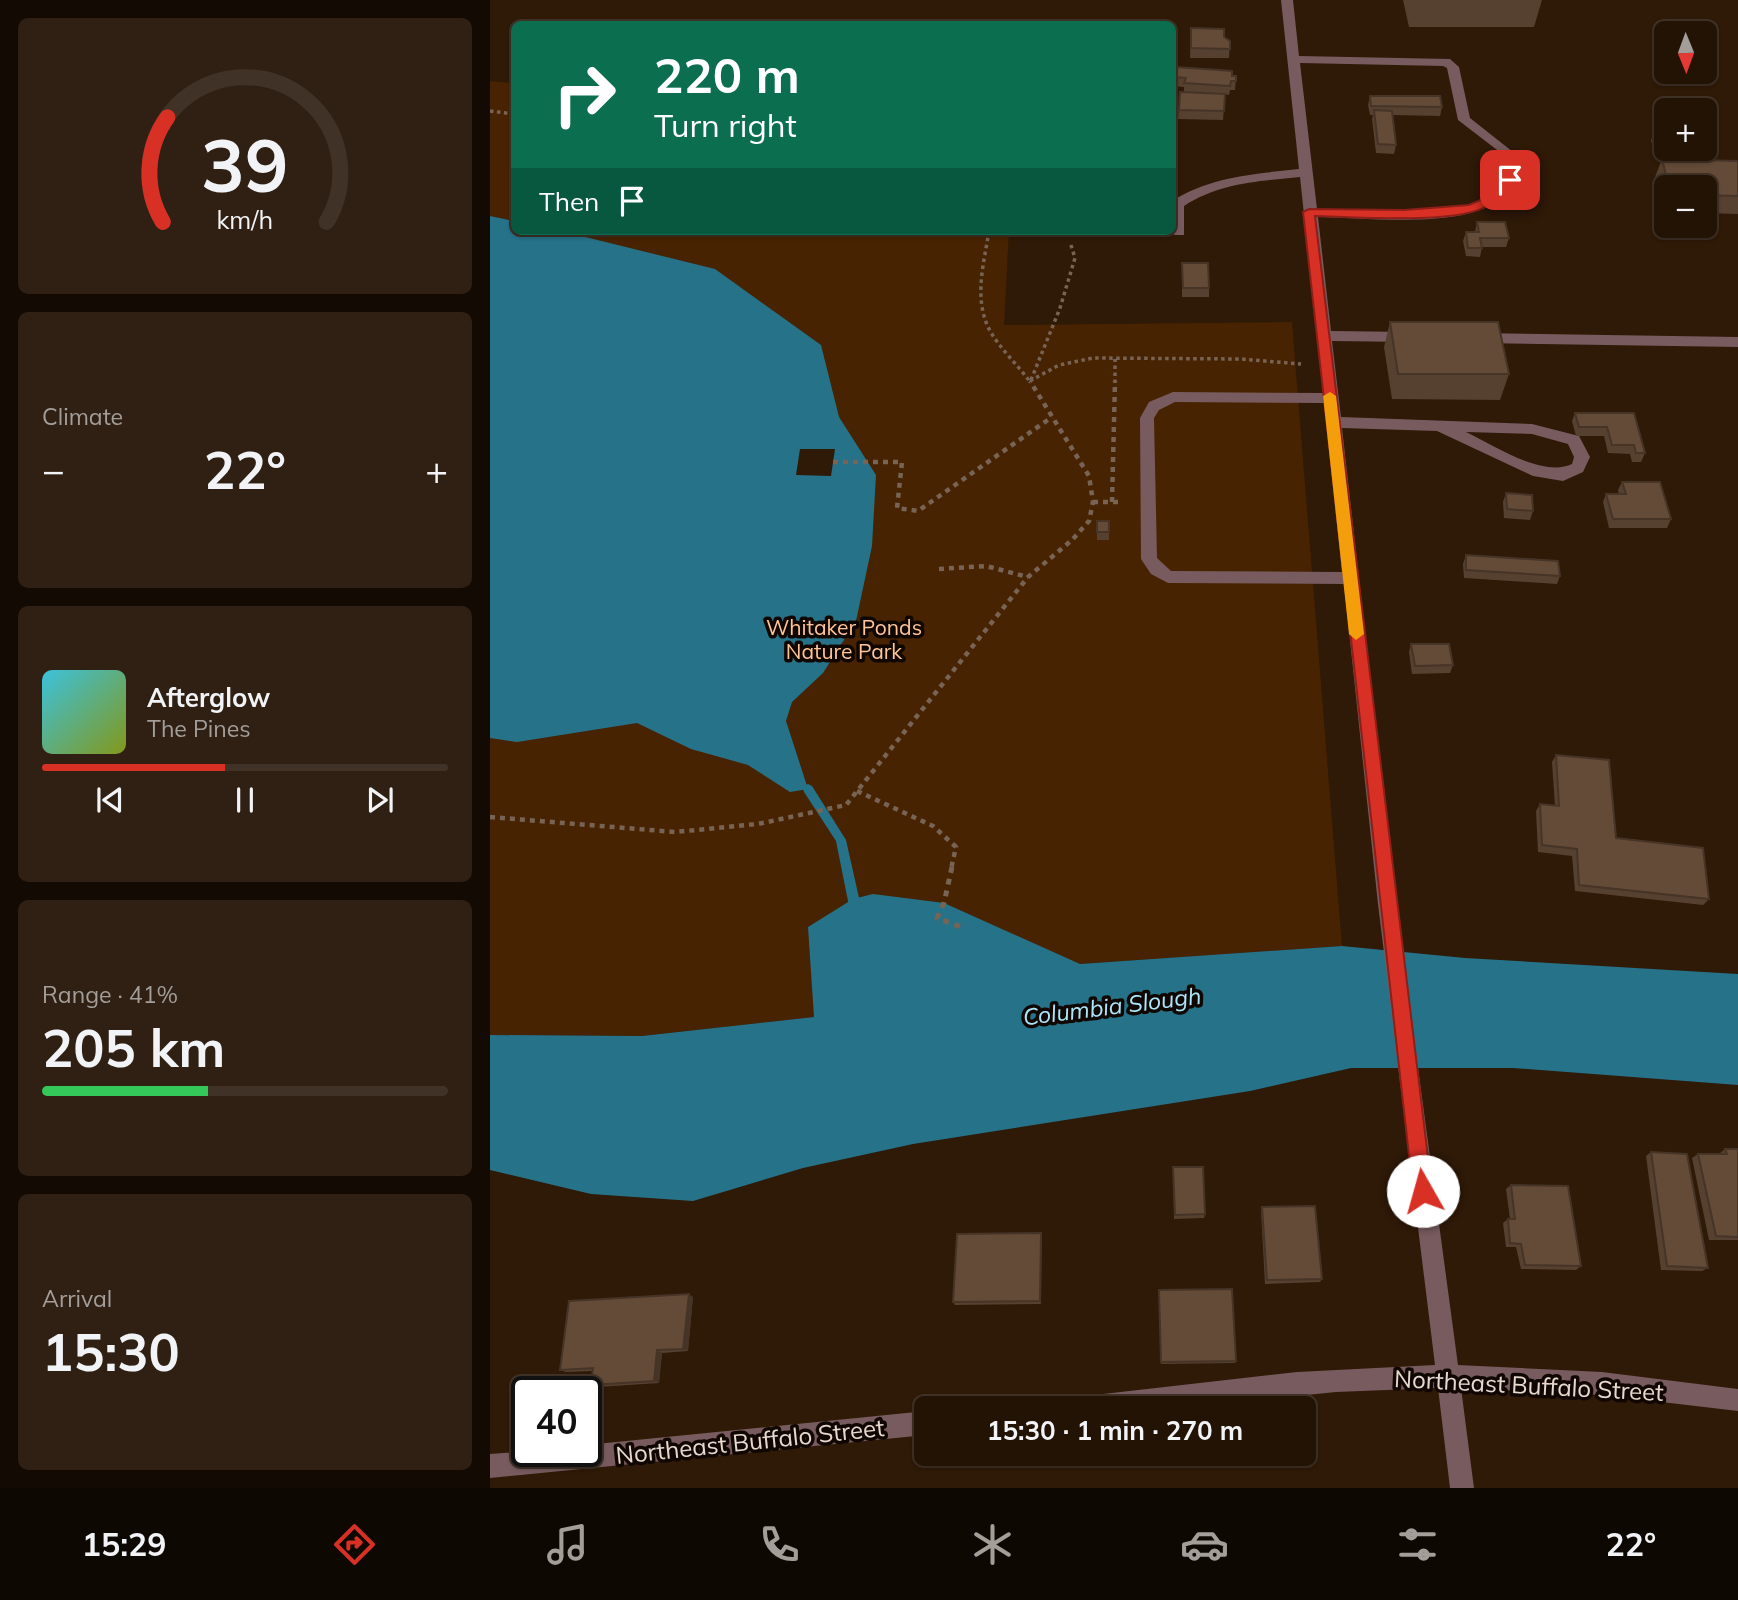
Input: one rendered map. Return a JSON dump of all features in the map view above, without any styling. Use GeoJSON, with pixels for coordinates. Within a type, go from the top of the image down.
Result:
{"type":"FeatureCollection","features":[{"type":"Feature","properties":{"kind":"street"},"geometry":{"type":"LineString","coordinates":[[1287,0],[1304,173],[1387,904],[1462,1488]]}},
{"type":"Feature","properties":{"kind":"street"},"geometry":{"type":"LineString","coordinates":[[1293,59],[1446,62],[1453,67],[1464,120],[1507,152],[1510,180],[1485,202],[1471,209],[1404,214],[1309,212]]}},
{"type":"Feature","properties":{"kind":"street"},"geometry":{"type":"LineString","coordinates":[[1179,232],[1177,204],[1192,193],[1218,182],[1304,173]]}},
{"type":"Feature","properties":{"kind":"street"},"geometry":{"type":"LineString","coordinates":[[1323,336],[1427,338]]}},
{"type":"Feature","properties":{"kind":"street"},"geometry":{"type":"LineString","coordinates":[[1468,338],[1738,342]]}},
{"type":"Feature","properties":{"kind":"street"},"geometry":{"type":"LineString","coordinates":[[1330,398],[1173,397],[1154,406],[1147,418],[1149,559],[1157,570],[1168,577],[1350,578]]}},
{"type":"Feature","properties":{"kind":"street"},"geometry":{"type":"LineString","coordinates":[[1333,422],[1532,429],[1561,434],[1574,440],[1582,457],[1578,468],[1563,475],[1533,470],[1442,427]]}},
{"type":"Feature","properties":{"kind":"street","name":"Northeast Buffalo Street"},"geometry":{"type":"LineString","coordinates":[[1195,1396],[1372,1378],[1447,1377],[1635,1387],[1738,1400]]}},
{"type":"Feature","properties":{"kind":"street","name":"Northeast Buffalo Street"},"geometry":{"type":"LineString","coordinates":[[490,1466],[914,1424]]}},
{"type":"Feature","properties":{"kind":"path"},"geometry":{"type":"LineString","coordinates":[[490,111],[511,114]]}},
{"type":"Feature","properties":{"kind":"path"},"geometry":{"type":"LineString","coordinates":[[490,817],[675,832],[758,824],[846,805],[1028,577],[1072,540],[1089,521],[1093,511],[1093,489],[1089,476],[1030,381],[989,329],[982,310],[980,287],[988,235]]}},
{"type":"Feature","properties":{"kind":"path"},"geometry":{"type":"LineString","coordinates":[[1030,381],[1060,308],[1075,258],[1070,242]]}},
{"type":"Feature","properties":{"kind":"path"},"geometry":{"type":"LineString","coordinates":[[1112,502],[1115,359]]}},
{"type":"Feature","properties":{"kind":"path"},"geometry":{"type":"LineString","coordinates":[[1030,381],[1059,365],[1080,360],[1241,359],[1326,364]]}},
{"type":"Feature","properties":{"kind":"path"},"geometry":{"type":"LineString","coordinates":[[833,462],[902,462],[897,508],[918,511],[1052,417]]}},
{"type":"Feature","properties":{"kind":"path"},"geometry":{"type":"LineString","coordinates":[[939,569],[986,566],[1028,577]]}},
{"type":"Feature","properties":{"kind":"path"},"geometry":{"type":"LineString","coordinates":[[857,791],[933,826],[956,847],[944,902],[937,918],[964,928]]}},
{"type":"Feature","properties":{"kind":"green space","name":"Whitaker Ponds Nature Park"},"geometry":{"type":"Polygon","coordinates":[[[490,81],[511,83],[511,235],[1009,235],[1004,325],[1292,322],[1342,946],[1080,964],[815,1017],[642,1036],[490,1035],[490,81]]]}},
{"type":"Feature","properties":{"kind":"water"},"geometry":{"type":"Polygon","coordinates":[[[490,216],[511,220],[511,235],[577,235],[715,269],[821,345],[839,417],[876,475],[872,546],[856,621],[823,673],[792,702],[786,721],[808,789],[790,792],[748,765],[691,749],[637,723],[517,742],[490,738],[490,216]]]}},
{"type":"Feature","properties":{"kind":"water","name":"Columbia Slough"},"geometry":{"type":"Polygon","coordinates":[[[873,894],[944,903],[1080,964],[1342,946],[1465,958],[1738,974],[1738,1085],[1513,1068],[1351,1068],[1250,1091],[913,1144],[803,1168],[693,1201],[591,1194],[490,1170],[490,1035],[642,1036],[814,1017],[808,927],[853,899],[873,894]]]}},
{"type":"Feature","properties":{"kind":"pier"},"geometry":{"type":"Polygon","coordinates":[[[800,449],[835,449],[831,476],[796,475],[800,449]]]}},
{"type":"Feature","properties":{"kind":"building"},"geometry":{"type":"Polygon","coordinates":[[[1191,28],[1224,29],[1224,37],[1230,41],[1230,49],[1191,48],[1191,28]]]}},
{"type":"Feature","properties":{"kind":"building"},"geometry":{"type":"Polygon","coordinates":[[[1176,67],[1232,71],[1236,81],[1231,81],[1230,86],[1184,83],[1186,78],[1176,77],[1176,67]]]}},
{"type":"Feature","properties":{"kind":"building"},"geometry":{"type":"Polygon","coordinates":[[[1180,92],[1225,94],[1224,111],[1179,110],[1180,92]]]}},
{"type":"Feature","properties":{"kind":"building"},"geometry":{"type":"Polygon","coordinates":[[[1370,96],[1440,96],[1442,107],[1371,106],[1370,96]]]}},
{"type":"Feature","properties":{"kind":"building"},"geometry":{"type":"Polygon","coordinates":[[[1374,110],[1392,111],[1396,145],[1378,144],[1374,110]]]}},
{"type":"Feature","properties":{"kind":"building"},"geometry":{"type":"Polygon","coordinates":[[[1662,161],[1738,161],[1738,196],[1717,195],[1717,175],[1666,175],[1662,161]]]}},
{"type":"Feature","properties":{"kind":"building"},"geometry":{"type":"Polygon","coordinates":[[[1477,222],[1505,222],[1509,238],[1480,238],[1482,248],[1468,248],[1466,232],[1479,232],[1477,222]]]}},
{"type":"Feature","properties":{"kind":"building"},"geometry":{"type":"Polygon","coordinates":[[[1182,263],[1208,263],[1209,288],[1183,288],[1182,263]]]}},
{"type":"Feature","properties":{"kind":"building"},"geometry":{"type":"Polygon","coordinates":[[[1390,322],[1498,322],[1509,374],[1398,374],[1390,322]]]}},
{"type":"Feature","properties":{"kind":"building"},"geometry":{"type":"Polygon","coordinates":[[[1575,413],[1634,413],[1645,453],[1636,453],[1634,445],[1612,445],[1607,427],[1579,427],[1575,413]]]}},
{"type":"Feature","properties":{"kind":"building"},"geometry":{"type":"Polygon","coordinates":[[[1622,482],[1660,482],[1671,519],[1613,519],[1606,494],[1626,494],[1622,482]]]}},
{"type":"Feature","properties":{"kind":"building"},"geometry":{"type":"Polygon","coordinates":[[[1506,493],[1532,495],[1533,511],[1507,509],[1506,493]]]}},
{"type":"Feature","properties":{"kind":"building"},"geometry":{"type":"Polygon","coordinates":[[[1097,521],[1109,521],[1109,532],[1097,532],[1097,521]]]}},
{"type":"Feature","properties":{"kind":"building"},"geometry":{"type":"Polygon","coordinates":[[[1466,555],[1558,561],[1560,576],[1466,570],[1466,555]]]}},
{"type":"Feature","properties":{"kind":"building"},"geometry":{"type":"Polygon","coordinates":[[[1411,644],[1449,644],[1453,665],[1415,666],[1411,644]]]}},
{"type":"Feature","properties":{"kind":"building"},"geometry":{"type":"Polygon","coordinates":[[[1556,755],[1609,760],[1616,838],[1703,848],[1709,899],[1579,885],[1577,849],[1542,845],[1540,804],[1559,806],[1556,755]]]}},
{"type":"Feature","properties":{"kind":"building"},"geometry":{"type":"Polygon","coordinates":[[[1725,1149],[1738,1149],[1738,1237],[1716,1236],[1698,1154],[1727,1154],[1725,1149]]]}},
{"type":"Feature","properties":{"kind":"building"},"geometry":{"type":"Polygon","coordinates":[[[1651,1152],[1687,1154],[1708,1268],[1667,1266],[1651,1152]]]}},
{"type":"Feature","properties":{"kind":"building"},"geometry":{"type":"Polygon","coordinates":[[[1173,1167],[1203,1167],[1205,1214],[1175,1215],[1173,1167]]]}},
{"type":"Feature","properties":{"kind":"building"},"geometry":{"type":"Polygon","coordinates":[[[1511,1185],[1568,1186],[1581,1266],[1525,1265],[1521,1244],[1510,1243],[1508,1219],[1515,1219],[1511,1185]]]}},
{"type":"Feature","properties":{"kind":"building"},"geometry":{"type":"Polygon","coordinates":[[[1315,1206],[1322,1279],[1267,1280],[1262,1207],[1315,1206]]]}},
{"type":"Feature","properties":{"kind":"building"},"geometry":{"type":"Polygon","coordinates":[[[1041,1233],[1040,1301],[953,1302],[957,1234],[1041,1233]]]}},
{"type":"Feature","properties":{"kind":"building"},"geometry":{"type":"Polygon","coordinates":[[[1232,1289],[1236,1361],[1161,1362],[1159,1290],[1232,1289]]]}},
{"type":"Feature","properties":{"kind":"building"},"geometry":{"type":"Polygon","coordinates":[[[689,1294],[683,1349],[657,1350],[654,1381],[602,1384],[602,1376],[592,1376],[593,1368],[560,1370],[569,1301],[689,1294]]]}},
{"type":"Feature","properties":{"kind":"waterway"},"geometry":{"type":"LineString","coordinates":[[808,789],[841,840],[856,911]]}},
{"type":"Feature","properties":{"kind":"slow traffic"},"geometry":{"type":"LineString","coordinates":[[1330,396],[1356,634]]}},
{"type":"Feature","properties":{"kind":"route"},"geometry":{"type":"LineString","coordinates":[[1423,1191],[1387,904],[1309,212],[1404,214],[1471,209],[1485,202],[1510,180]]}}]}
